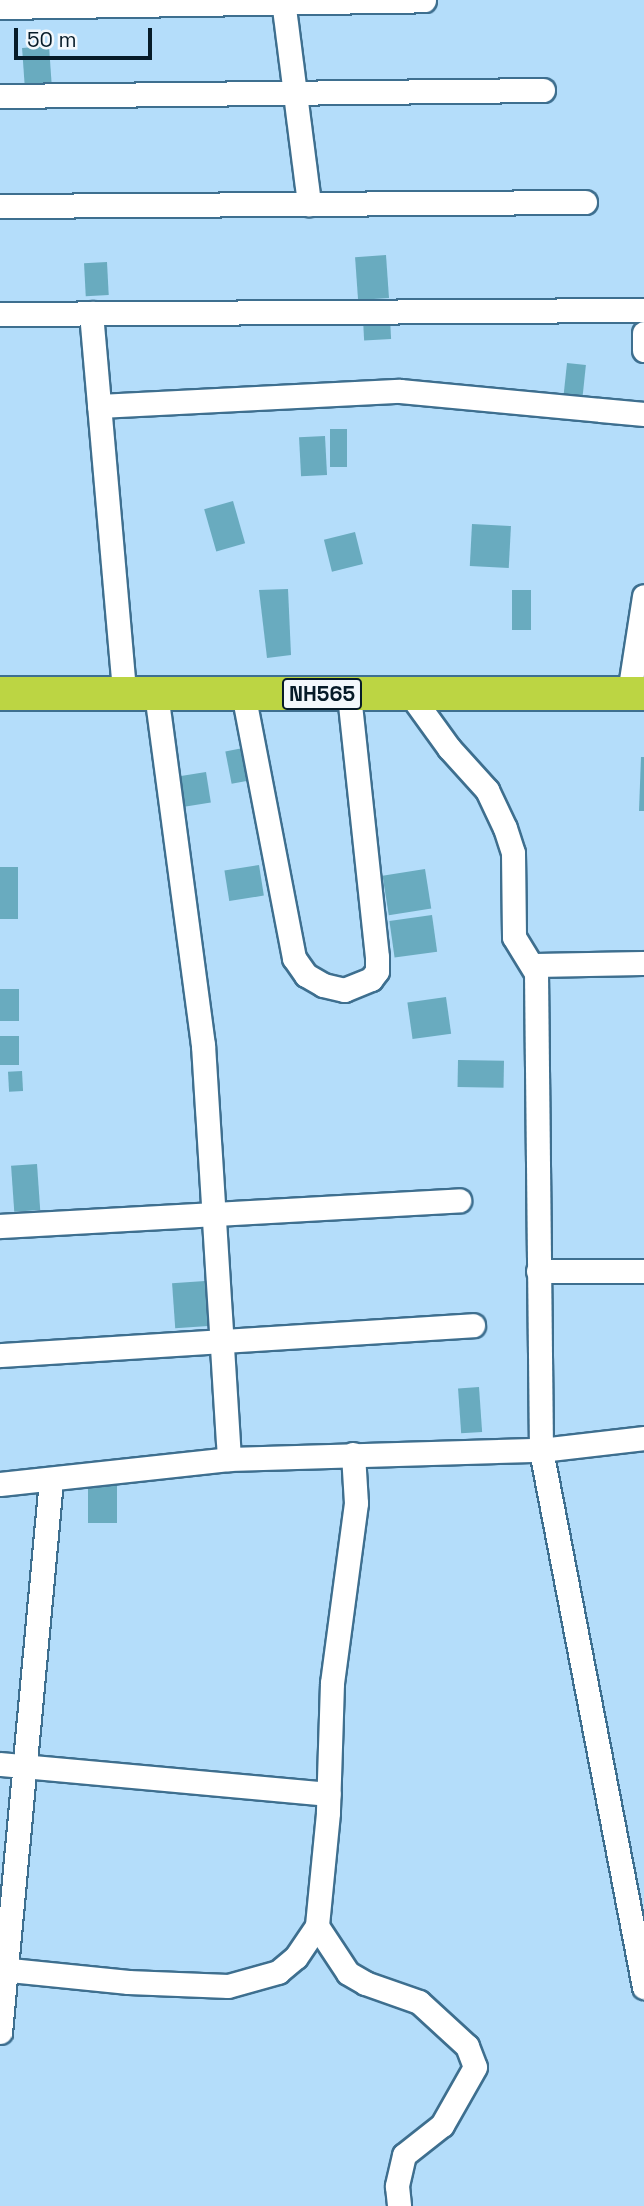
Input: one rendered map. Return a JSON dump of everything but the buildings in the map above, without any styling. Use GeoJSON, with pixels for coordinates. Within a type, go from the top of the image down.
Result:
{"type":"FeatureCollection","features":[{"type":"Feature","properties":{"kind":"highway","name":"NH565"},"geometry":{"type":"LineString","coordinates":[[0,693],[636,693]]}},
{"type":"Feature","properties":{"kind":"street"},"geometry":{"type":"LineString","coordinates":[[0,7],[424,0]]}},
{"type":"Feature","properties":{"kind":"street"},"geometry":{"type":"LineString","coordinates":[[284,1],[309,204]]}},
{"type":"Feature","properties":{"kind":"street"},"geometry":{"type":"LineString","coordinates":[[0,96],[543,90]]}},
{"type":"Feature","properties":{"kind":"street"},"geometry":{"type":"LineString","coordinates":[[0,206],[585,202]]}},
{"type":"Feature","properties":{"kind":"street"},"geometry":{"type":"LineString","coordinates":[[0,314],[644,310]]}},
{"type":"Feature","properties":{"kind":"street"},"geometry":{"type":"LineString","coordinates":[[91,313],[124,694]]}},
{"type":"Feature","properties":{"kind":"street"},"geometry":{"type":"LineString","coordinates":[[644,334],[644,351]]}},
{"type":"Feature","properties":{"kind":"street"},"geometry":{"type":"LineString","coordinates":[[99,406],[400,391],[644,414]]}},
{"type":"Feature","properties":{"kind":"street"},"geometry":{"type":"LineString","coordinates":[[636,693],[644,596]]}},
{"type":"Feature","properties":{"kind":"street"},"geometry":{"type":"LineString","coordinates":[[156,693],[203,1045],[229,1459]]}},
{"type":"Feature","properties":{"kind":"street"},"geometry":{"type":"LineString","coordinates":[[243,694],[294,958],[306,975],[323,985],[344,990],[371,979],[377,971],[349,694]]}},
{"type":"Feature","properties":{"kind":"street"},"geometry":{"type":"LineString","coordinates":[[411,694],[449,748],[487,790],[505,828],[513,853],[514,937],[533,965],[538,982],[541,1450],[644,1987]]}},
{"type":"Feature","properties":{"kind":"street"},"geometry":{"type":"LineString","coordinates":[[533,965],[644,963]]}},
{"type":"Feature","properties":{"kind":"street"},"geometry":{"type":"LineString","coordinates":[[0,1226],[458,1200]]}},
{"type":"Feature","properties":{"kind":"street"},"geometry":{"type":"LineString","coordinates":[[538,1271],[644,1271]]}},
{"type":"Feature","properties":{"kind":"street"},"geometry":{"type":"LineString","coordinates":[[0,1355],[473,1325]]}},
{"type":"Feature","properties":{"kind":"street"},"geometry":{"type":"LineString","coordinates":[[0,1484],[229,1459],[541,1450],[644,1438]]}},
{"type":"Feature","properties":{"kind":"street"},"geometry":{"type":"LineString","coordinates":[[3,1969],[128,1982],[228,1986],[278,1972],[296,1957],[317,1926],[329,1794],[332,1683],[356,1503],[353,1454]]}},
{"type":"Feature","properties":{"kind":"street"},"geometry":{"type":"LineString","coordinates":[[0,2032],[3,1969],[51,1480]]}},
{"type":"Feature","properties":{"kind":"street"},"geometry":{"type":"LineString","coordinates":[[0,1764],[329,1794]]}},
{"type":"Feature","properties":{"kind":"street"},"geometry":{"type":"LineString","coordinates":[[317,1926],[348,1973],[365,1983],[419,2002],[467,2046],[474,2059],[473,2073],[442,2125],[404,2155],[397,2186],[399,2206]]}}]}
